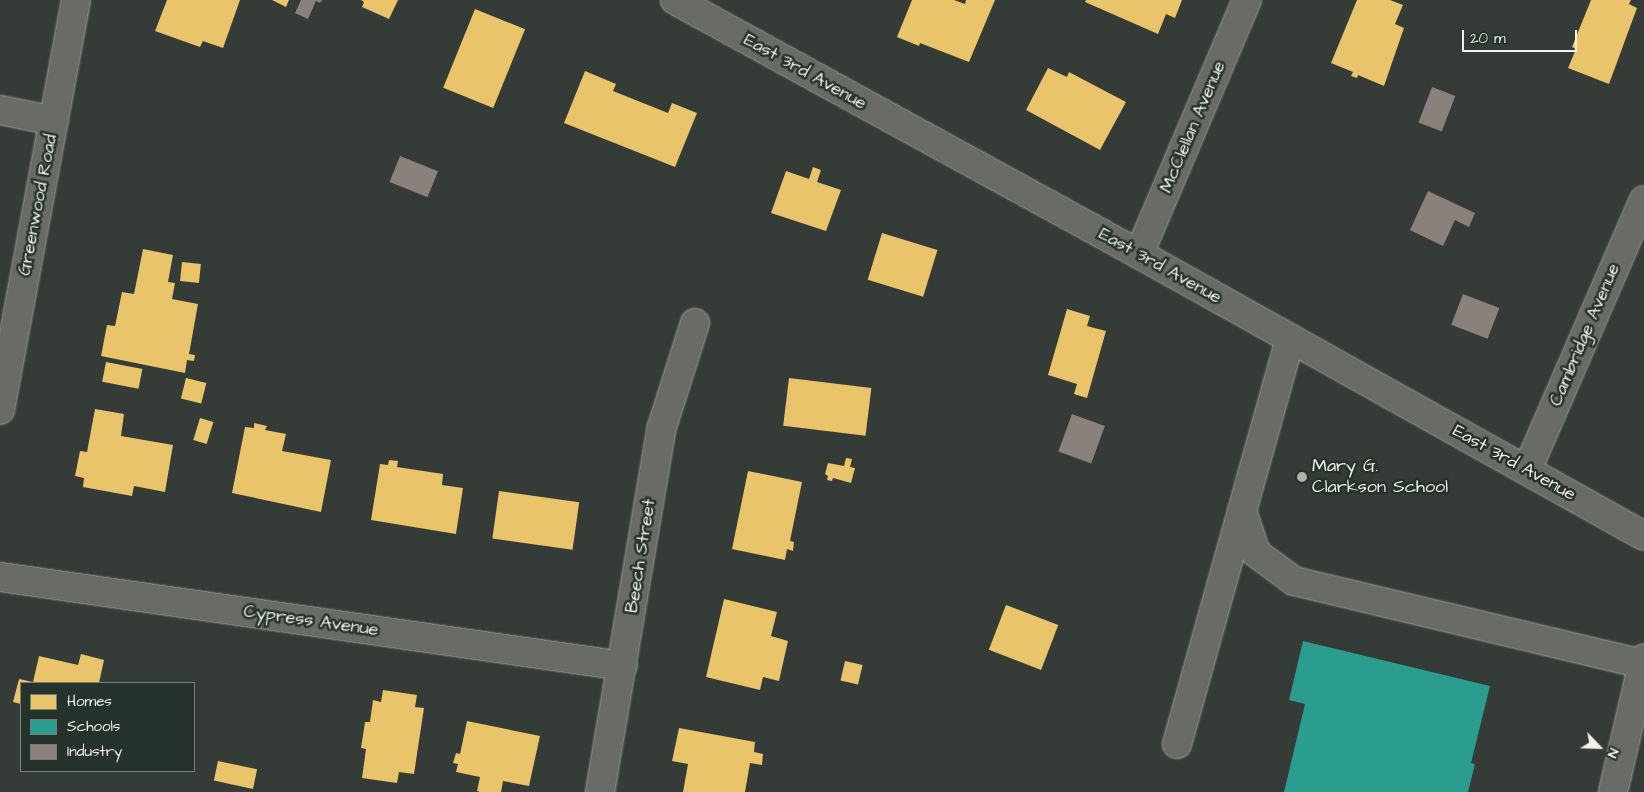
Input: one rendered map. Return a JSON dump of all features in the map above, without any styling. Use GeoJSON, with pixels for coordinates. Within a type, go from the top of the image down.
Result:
{"type":"FeatureCollection","features":[{"type":"Feature","properties":{"kind":"street","name":"Greenwood Road"},"geometry":{"type":"LineString","coordinates":[[0,410],[76,0]]}},
{"type":"Feature","properties":{"kind":"street","name":"East 3rd Avenue"},"geometry":{"type":"LineString","coordinates":[[675,0],[1139,254],[1644,536]]}},
{"type":"Feature","properties":{"kind":"street","name":"McClellan Avenue"},"geometry":{"type":"LineString","coordinates":[[1139,254],[1247,0]]}},
{"type":"Feature","properties":{"kind":"street"},"geometry":{"type":"LineString","coordinates":[[0,110],[54,121]]}},
{"type":"Feature","properties":{"kind":"street","name":"Cambridge Avenue"},"geometry":{"type":"LineString","coordinates":[[1527,470],[1644,200]]}},
{"type":"Feature","properties":{"kind":"street","name":"Beech Street"},"geometry":{"type":"LineString","coordinates":[[600,792],[623,666],[662,427],[695,323]]}},
{"type":"Feature","properties":{"kind":"street"},"geometry":{"type":"LineString","coordinates":[[1177,744],[1290,338]]}},
{"type":"Feature","properties":{"kind":"street"},"geometry":{"type":"LineString","coordinates":[[1242,511],[1256,553],[1294,581],[1643,662],[1637,719],[1613,792]]}},
{"type":"Feature","properties":{"kind":"street","name":"Cypress Avenue"},"geometry":{"type":"LineString","coordinates":[[0,577],[623,666]]}},
{"type":"Feature","properties":{"kind":"building: Homes"},"geometry":{"type":"Polygon","coordinates":[[[167,0],[240,0],[223,48],[203,41],[200,47],[155,31],[167,0]]]}},
{"type":"Feature","properties":{"kind":"building: Homes"},"geometry":{"type":"Polygon","coordinates":[[[272,0],[289,0],[286,7],[272,0]]]}},
{"type":"Feature","properties":{"kind":"building: Homes"},"geometry":{"type":"Polygon","coordinates":[[[361,0],[398,0],[389,19],[362,7],[364,2],[361,0]]]}},
{"type":"Feature","properties":{"kind":"building: Homes"},"geometry":{"type":"Polygon","coordinates":[[[912,0],[954,0],[965,4],[966,0],[995,0],[969,62],[920,43],[919,46],[897,37],[912,0]]]}},
{"type":"Feature","properties":{"kind":"building: Homes"},"geometry":{"type":"Polygon","coordinates":[[[1086,0],[1182,0],[1175,18],[1166,14],[1158,34],[1085,2],[1086,0]]]}},
{"type":"Feature","properties":{"kind":"building: Homes"},"geometry":{"type":"Polygon","coordinates":[[[1357,0],[1390,0],[1403,5],[1395,24],[1404,28],[1384,86],[1358,75],[1357,78],[1351,76],[1353,72],[1331,63],[1357,0]]]}},
{"type":"Feature","properties":{"kind":"building: Homes"},"geometry":{"type":"Polygon","coordinates":[[[1591,0],[1631,0],[1629,4],[1637,8],[1609,84],[1568,68],[1576,49],[1572,47],[1591,0]]]}},
{"type":"Feature","properties":{"kind":"building: Homes"},"geometry":{"type":"Polygon","coordinates":[[[475,9],[525,29],[493,108],[443,88],[475,9]]]}},
{"type":"Feature","properties":{"kind":"building: Homes"},"geometry":{"type":"Polygon","coordinates":[[[1048,68],[1067,77],[1069,72],[1126,102],[1100,150],[1026,110],[1048,68]]]}},
{"type":"Feature","properties":{"kind":"building: Homes"},"geometry":{"type":"Polygon","coordinates":[[[585,71],[616,84],[613,91],[668,113],[672,103],[697,113],[675,167],[564,123],[585,71]]]}},
{"type":"Feature","properties":{"kind":"building: Homes"},"geometry":{"type":"Polygon","coordinates":[[[813,167],[821,170],[817,182],[841,190],[826,231],[771,213],[786,171],[809,179],[813,167]]]}},
{"type":"Feature","properties":{"kind":"building: Homes"},"geometry":{"type":"Polygon","coordinates":[[[882,233],[937,250],[923,297],[868,280],[882,233]]]}},
{"type":"Feature","properties":{"kind":"building: Homes"},"geometry":{"type":"Polygon","coordinates":[[[143,249],[173,255],[168,282],[175,283],[172,299],[198,304],[189,354],[195,355],[194,361],[187,360],[185,373],[101,356],[107,325],[115,326],[122,292],[134,294],[143,249]]]}},
{"type":"Feature","properties":{"kind":"building: Homes"},"geometry":{"type":"Polygon","coordinates":[[[182,262],[201,264],[199,283],[180,281],[182,262]]]}},
{"type":"Feature","properties":{"kind":"building: Homes"},"geometry":{"type":"Polygon","coordinates":[[[1067,309],[1090,316],[1087,326],[1106,331],[1087,398],[1074,394],[1077,384],[1048,375],[1067,309]]]}},
{"type":"Feature","properties":{"kind":"building: Homes"},"geometry":{"type":"Polygon","coordinates":[[[106,362],[142,369],[139,389],[102,382],[106,362]]]}},
{"type":"Feature","properties":{"kind":"building: Homes"},"geometry":{"type":"Polygon","coordinates":[[[186,378],[206,383],[201,403],[181,398],[186,378]]]}},
{"type":"Feature","properties":{"kind":"building: Homes"},"geometry":{"type":"Polygon","coordinates":[[[789,378],[871,388],[866,436],[783,426],[789,378]]]}},
{"type":"Feature","properties":{"kind":"building: Homes"},"geometry":{"type":"Polygon","coordinates":[[[95,409],[124,414],[121,436],[173,445],[165,492],[134,486],[132,496],[83,487],[84,478],[75,476],[80,451],[87,452],[95,409]]]}},
{"type":"Feature","properties":{"kind":"building: Homes"},"geometry":{"type":"Polygon","coordinates":[[[200,418],[213,422],[207,444],[193,440],[200,418]]]}},
{"type":"Feature","properties":{"kind":"building: Homes"},"geometry":{"type":"Polygon","coordinates":[[[254,423],[267,426],[265,430],[286,434],[282,451],[331,460],[321,512],[232,493],[245,427],[254,428],[254,423]]]}},
{"type":"Feature","properties":{"kind":"building: Homes"},"geometry":{"type":"Polygon","coordinates":[[[846,458],[852,459],[850,467],[855,468],[851,483],[833,478],[832,481],[827,480],[828,476],[825,474],[828,463],[844,466],[846,458]]]}},
{"type":"Feature","properties":{"kind":"building: Homes"},"geometry":{"type":"Polygon","coordinates":[[[389,460],[398,461],[397,467],[443,474],[442,485],[463,488],[456,534],[371,520],[380,464],[388,465],[389,460]]]}},
{"type":"Feature","properties":{"kind":"building: Homes"},"geometry":{"type":"Polygon","coordinates":[[[748,471],[802,482],[790,541],[794,542],[793,551],[787,549],[785,560],[732,549],[748,471]]]}},
{"type":"Feature","properties":{"kind":"building: Homes"},"geometry":{"type":"Polygon","coordinates":[[[499,491],[579,502],[573,550],[492,539],[499,491]]]}},
{"type":"Feature","properties":{"kind":"building: Homes"},"geometry":{"type":"Polygon","coordinates":[[[724,599],[777,612],[771,636],[788,641],[779,681],[763,677],[760,690],[706,677],[724,599]]]}},
{"type":"Feature","properties":{"kind":"building: Homes"},"geometry":{"type":"Polygon","coordinates":[[[1006,605],[1058,625],[1041,670],[989,650],[1006,605]]]}},
{"type":"Feature","properties":{"kind":"building: Homes"},"geometry":{"type":"Polygon","coordinates":[[[81,654],[104,660],[99,682],[33,682],[39,656],[78,665],[81,654]]]}},
{"type":"Feature","properties":{"kind":"building: Homes"},"geometry":{"type":"Polygon","coordinates":[[[845,661],[863,665],[858,685],[841,680],[845,661]]]}},
{"type":"Feature","properties":{"kind":"building: Homes"},"geometry":{"type":"Polygon","coordinates":[[[19,679],[33,682],[20,682],[20,704],[13,702],[19,679]]]}},
{"type":"Feature","properties":{"kind":"building: Homes"},"geometry":{"type":"Polygon","coordinates":[[[383,690],[417,695],[415,707],[424,708],[414,774],[399,772],[397,783],[362,778],[366,749],[361,748],[365,722],[370,722],[373,700],[381,702],[383,690]]]}},
{"type":"Feature","properties":{"kind":"building: Homes"},"geometry":{"type":"Polygon","coordinates":[[[467,721],[540,736],[529,786],[503,781],[501,792],[480,792],[477,791],[480,777],[456,772],[458,764],[453,763],[456,753],[460,754],[467,721]]]}},
{"type":"Feature","properties":{"kind":"building: Homes"},"geometry":{"type":"Polygon","coordinates":[[[679,728],[755,742],[754,752],[763,754],[762,765],[750,763],[745,792],[683,792],[688,764],[672,761],[679,728]]]}},
{"type":"Feature","properties":{"kind":"building: Homes"},"geometry":{"type":"Polygon","coordinates":[[[218,761],[257,769],[253,789],[214,781],[218,761]]]}},
{"type":"Feature","properties":{"kind":"building: Schools"},"geometry":{"type":"Polygon","coordinates":[[[1303,641],[1490,686],[1471,763],[1475,764],[1468,792],[1284,792],[1305,704],[1289,700],[1303,641]]]}},
{"type":"Feature","properties":{"kind":"building: Industry"},"geometry":{"type":"Polygon","coordinates":[[[301,0],[322,0],[320,3],[316,1],[308,19],[295,13],[301,0]]]}},
{"type":"Feature","properties":{"kind":"building: Industry"},"geometry":{"type":"Polygon","coordinates":[[[1432,87],[1455,96],[1442,131],[1418,122],[1432,87]]]}},
{"type":"Feature","properties":{"kind":"building: Industry"},"geometry":{"type":"Polygon","coordinates":[[[400,156],[438,171],[428,197],[390,182],[400,156]]]}},
{"type":"Feature","properties":{"kind":"building: Industry"},"geometry":{"type":"Polygon","coordinates":[[[1428,191],[1475,213],[1469,227],[1455,220],[1443,246],[1410,230],[1428,191]]]}},
{"type":"Feature","properties":{"kind":"building: Industry"},"geometry":{"type":"Polygon","coordinates":[[[1463,294],[1499,308],[1488,339],[1451,325],[1463,294]]]}},
{"type":"Feature","properties":{"kind":"building: Industry"},"geometry":{"type":"Polygon","coordinates":[[[1072,414],[1105,426],[1091,464],[1058,452],[1072,414]]]}},
{"type":"Feature","properties":{"kind":"place","name":"Mary G. Clarkson School"},"geometry":{"type":"Point","coordinates":[1302,477]}}]}
